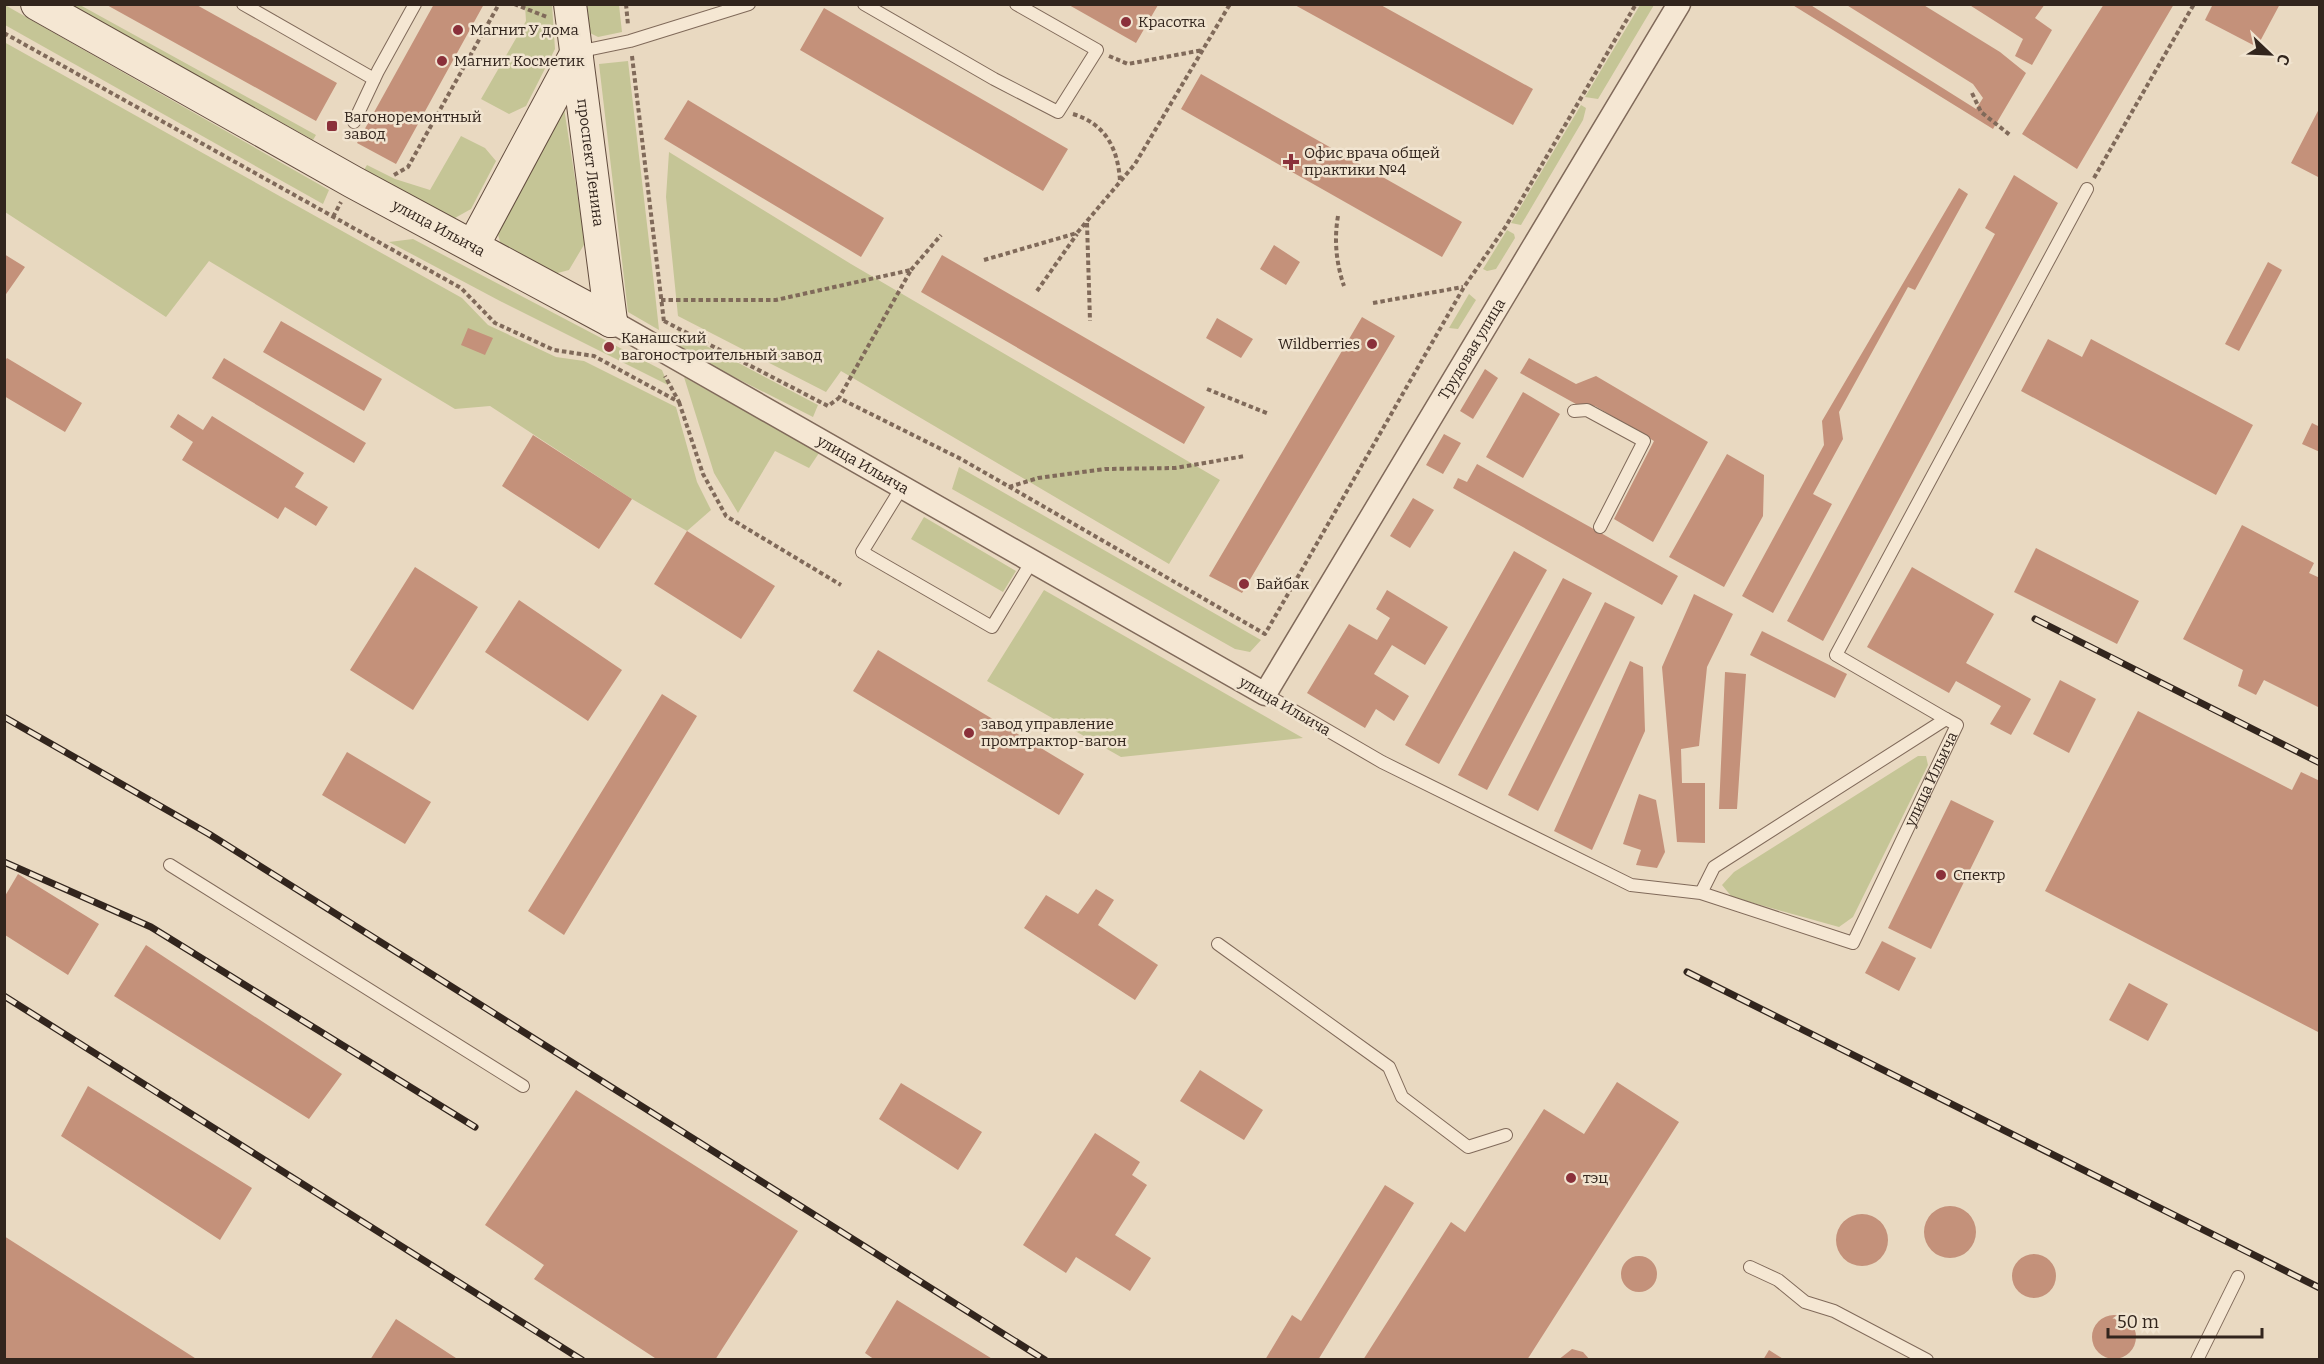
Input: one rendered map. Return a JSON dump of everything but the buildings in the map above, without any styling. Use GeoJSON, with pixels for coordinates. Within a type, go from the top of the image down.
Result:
{"type":"FeatureCollection","features":[{"type":"Feature","properties":{"kind":"street","name":"улица Ильича"},"geometry":{"type":"LineString","coordinates":[[37,4],[353,182],[611,321],[665,354],[1265,694]]}},
{"type":"Feature","properties":{"kind":"street","name":"проспект Ленина"},"geometry":{"type":"LineString","coordinates":[[570,4],[611,321]]}},
{"type":"Feature","properties":{"kind":"street","name":"Трудовая улица"},"geometry":{"type":"LineString","coordinates":[[1265,694],[1679,4]]}},
{"type":"Feature","properties":{"kind":"street"},"geometry":{"type":"LineString","coordinates":[[473,246],[577,52]]}},
{"type":"Feature","properties":{"kind":"lane"},"geometry":{"type":"LineString","coordinates":[[243,4],[374,80]]}},
{"type":"Feature","properties":{"kind":"lane"},"geometry":{"type":"LineString","coordinates":[[354,122],[415,4]]}},
{"type":"Feature","properties":{"kind":"lane"},"geometry":{"type":"LineString","coordinates":[[577,52],[630,40],[749,4]]}},
{"type":"Feature","properties":{"kind":"lane"},"geometry":{"type":"LineString","coordinates":[[864,4],[994,79],[1058,112],[1097,50],[1016,4]]}},
{"type":"Feature","properties":{"kind":"lane"},"geometry":{"type":"LineString","coordinates":[[1946,719],[1836,655],[2087,189]]}},
{"type":"Feature","properties":{"kind":"lane"},"geometry":{"type":"LineString","coordinates":[[1574,411],[1587,410],[1644,441],[1600,527]]}},
{"type":"Feature","properties":{"kind":"lane"},"geometry":{"type":"LineString","coordinates":[[902,487],[862,552],[992,627],[1032,561]]}},
{"type":"Feature","properties":{"kind":"lane","name":"улица Ильича"},"geometry":{"type":"LineString","coordinates":[[1265,694],[1382,762],[1631,885],[1701,894],[1853,943],[1957,725],[1946,719],[1714,867],[1701,894]]}},
{"type":"Feature","properties":{"kind":"lane"},"geometry":{"type":"LineString","coordinates":[[170,865],[524,1086]]}},
{"type":"Feature","properties":{"kind":"lane"},"geometry":{"type":"LineString","coordinates":[[1218,944],[1389,1067],[1402,1097],[1468,1147],[1506,1135]]}},
{"type":"Feature","properties":{"kind":"lane"},"geometry":{"type":"LineString","coordinates":[[1750,1267],[1778,1280],[1804,1302],[1834,1311],[1927,1359]]}},
{"type":"Feature","properties":{"kind":"lane"},"geometry":{"type":"LineString","coordinates":[[2197,1359],[2238,1277]]}},
{"type":"Feature","properties":{"kind":"path"},"geometry":{"type":"LineString","coordinates":[[384,170],[394,175],[408,167],[499,4]]}},
{"type":"Feature","properties":{"kind":"path"},"geometry":{"type":"LineString","coordinates":[[626,4],[661,300],[670,346],[659,365],[679,402],[704,474],[726,516],[841,585]]}},
{"type":"Feature","properties":{"kind":"path"},"geometry":{"type":"LineString","coordinates":[[1037,291],[1077,233],[1120,182],[1165,117],[1230,4]]}},
{"type":"Feature","properties":{"kind":"path"},"geometry":{"type":"LineString","coordinates":[[839,398],[961,459],[1265,634],[1464,287],[1506,226],[1636,4]]}},
{"type":"Feature","properties":{"kind":"path"},"geometry":{"type":"LineString","coordinates":[[2087,189],[2194,4]]}},
{"type":"Feature","properties":{"kind":"path"},"geometry":{"type":"LineString","coordinates":[[4,33],[461,288],[495,323],[554,350],[594,356],[679,402]]}},
{"type":"Feature","properties":{"kind":"path"},"geometry":{"type":"LineString","coordinates":[[1097,50],[1128,64],[1204,50]]}},
{"type":"Feature","properties":{"kind":"path"},"geometry":{"type":"LineString","coordinates":[[1972,93],[1981,112],[2010,135]]}},
{"type":"Feature","properties":{"kind":"path"},"geometry":{"type":"LineString","coordinates":[[1058,112],[1076,115],[1104,132],[1116,152],[1120,182]]}},
{"type":"Feature","properties":{"kind":"path"},"geometry":{"type":"LineString","coordinates":[[1338,216],[1335,232],[1338,270],[1344,286]]}},
{"type":"Feature","properties":{"kind":"path"},"geometry":{"type":"LineString","coordinates":[[1087,222],[1090,321]]}},
{"type":"Feature","properties":{"kind":"path"},"geometry":{"type":"LineString","coordinates":[[984,260],[1077,233]]}},
{"type":"Feature","properties":{"kind":"path"},"geometry":{"type":"LineString","coordinates":[[664,321],[828,406],[839,398],[911,270],[940,235]]}},
{"type":"Feature","properties":{"kind":"path"},"geometry":{"type":"LineString","coordinates":[[661,300],[776,300],[911,270]]}},
{"type":"Feature","properties":{"kind":"path"},"geometry":{"type":"LineString","coordinates":[[1373,303],[1464,287]]}},
{"type":"Feature","properties":{"kind":"path"},"geometry":{"type":"LineString","coordinates":[[1207,388],[1269,414]]}},
{"type":"Feature","properties":{"kind":"path"},"geometry":{"type":"LineString","coordinates":[[1009,487],[1038,478],[1104,469],[1175,468],[1245,456]]}},
{"type":"Feature","properties":{"kind":"green space"},"geometry":{"type":"Polygon","coordinates":[[[5,5],[329,190],[323,204],[5,25],[5,5]]]}},
{"type":"Feature","properties":{"kind":"green space"},"geometry":{"type":"Polygon","coordinates":[[[70,5],[80,5],[316,135],[313,140],[70,5]]]}},
{"type":"Feature","properties":{"kind":"green space"},"geometry":{"type":"Polygon","coordinates":[[[525,5],[552,5],[555,49],[526,106],[509,114],[481,99],[526,21],[525,5]]]}},
{"type":"Feature","properties":{"kind":"green space"},"geometry":{"type":"Polygon","coordinates":[[[587,5],[619,5],[622,32],[598,37],[590,33],[587,5]]]}},
{"type":"Feature","properties":{"kind":"green space"},"geometry":{"type":"Polygon","coordinates":[[[1640,5],[1654,5],[1598,99],[1585,97],[1640,5]]]}},
{"type":"Feature","properties":{"kind":"green space"},"geometry":{"type":"Polygon","coordinates":[[[4,42],[462,298],[488,325],[556,357],[584,361],[676,407],[697,482],[711,510],[687,531],[632,499],[490,406],[455,409],[209,261],[166,317],[5,212],[4,42]]]}},
{"type":"Feature","properties":{"kind":"green space"},"geometry":{"type":"Polygon","coordinates":[[[628,61],[659,330],[628,312],[599,64],[628,61]]]}},
{"type":"Feature","properties":{"kind":"green space"},"geometry":{"type":"Polygon","coordinates":[[[1581,105],[1586,108],[1583,120],[1521,225],[1511,223],[1581,105]]]}},
{"type":"Feature","properties":{"kind":"green space"},"geometry":{"type":"Polygon","coordinates":[[[564,108],[585,243],[569,270],[550,275],[502,249],[497,231],[564,108]]]}},
{"type":"Feature","properties":{"kind":"green space"},"geometry":{"type":"Polygon","coordinates":[[[461,136],[485,148],[496,161],[471,209],[446,223],[361,175],[367,165],[395,179],[430,190],[461,136]]]}},
{"type":"Feature","properties":{"kind":"green space"},"geometry":{"type":"Polygon","coordinates":[[[669,152],[851,264],[1220,480],[1169,564],[841,371],[826,392],[678,316],[666,197],[669,152]]]}},
{"type":"Feature","properties":{"kind":"green space"},"geometry":{"type":"Polygon","coordinates":[[[1507,230],[1514,234],[1515,238],[1496,269],[1487,271],[1483,269],[1507,230]]]}},
{"type":"Feature","properties":{"kind":"green space"},"geometry":{"type":"Polygon","coordinates":[[[413,239],[662,370],[668,385],[500,301],[389,242],[413,239]]]}},
{"type":"Feature","properties":{"kind":"green space"},"geometry":{"type":"Polygon","coordinates":[[[1469,294],[1476,300],[1458,329],[1449,328],[1469,294]]]}},
{"type":"Feature","properties":{"kind":"green space"},"geometry":{"type":"Polygon","coordinates":[[[678,331],[818,405],[813,417],[679,349],[678,331]]]}},
{"type":"Feature","properties":{"kind":"green space"},"geometry":{"type":"Polygon","coordinates":[[[684,377],[819,453],[809,468],[775,451],[738,513],[714,473],[684,377]]]}},
{"type":"Feature","properties":{"kind":"green space"},"geometry":{"type":"Polygon","coordinates":[[[959,467],[1261,640],[1250,652],[1235,649],[952,489],[959,467]]]}},
{"type":"Feature","properties":{"kind":"green space"},"geometry":{"type":"Polygon","coordinates":[[[924,517],[1016,571],[1003,592],[911,539],[924,517]]]}},
{"type":"Feature","properties":{"kind":"green space"},"geometry":{"type":"Polygon","coordinates":[[[1044,590],[1303,738],[1121,757],[987,681],[1044,590]]]}},
{"type":"Feature","properties":{"kind":"green space"},"geometry":{"type":"Polygon","coordinates":[[[1918,756],[1926,756],[1928,765],[1853,917],[1839,927],[1732,897],[1722,885],[1734,872],[1918,756]]]}},
{"type":"Feature","properties":{"kind":"railway"},"geometry":{"type":"LineString","coordinates":[[2035,619],[2320,763]]}},
{"type":"Feature","properties":{"kind":"railway"},"geometry":{"type":"LineString","coordinates":[[4,717],[209,834],[1045,1360]]}},
{"type":"Feature","properties":{"kind":"railway"},"geometry":{"type":"LineString","coordinates":[[4,862],[151,927],[475,1127]]}},
{"type":"Feature","properties":{"kind":"railway"},"geometry":{"type":"LineString","coordinates":[[1687,972],[2320,1288]]}},
{"type":"Feature","properties":{"kind":"railway"},"geometry":{"type":"LineString","coordinates":[[4,996],[582,1360]]}},
{"type":"Feature","properties":{"kind":"place","name":"Красотка"},"geometry":{"type":"Point","coordinates":[1126,22]}},
{"type":"Feature","properties":{"kind":"place","name":"Магнит У дома"},"geometry":{"type":"Point","coordinates":[458,30]}},
{"type":"Feature","properties":{"kind":"place","name":"Магнит Косметик"},"geometry":{"type":"Point","coordinates":[442,61]}},
{"type":"Feature","properties":{"kind":"place","name":"Вагоноремонтный завод"},"geometry":{"type":"Point","coordinates":[332,126]}},
{"type":"Feature","properties":{"kind":"place","name":"Офис врача общей практики №4"},"geometry":{"type":"Point","coordinates":[1291,162]}},
{"type":"Feature","properties":{"kind":"place","name":"Wildberries"},"geometry":{"type":"Point","coordinates":[1372,344]}},
{"type":"Feature","properties":{"kind":"place","name":"Канашский вагоностроительный завод"},"geometry":{"type":"Point","coordinates":[609,347]}},
{"type":"Feature","properties":{"kind":"place","name":"Байбак"},"geometry":{"type":"Point","coordinates":[1244,584]}},
{"type":"Feature","properties":{"kind":"place","name":"завод управление промтрактор-вагон"},"geometry":{"type":"Point","coordinates":[969,733]}},
{"type":"Feature","properties":{"kind":"place","name":"Спектр"},"geometry":{"type":"Point","coordinates":[1941,875]}},
{"type":"Feature","properties":{"kind":"place","name":"тэц"},"geometry":{"type":"Point","coordinates":[1571,1178]}}]}
